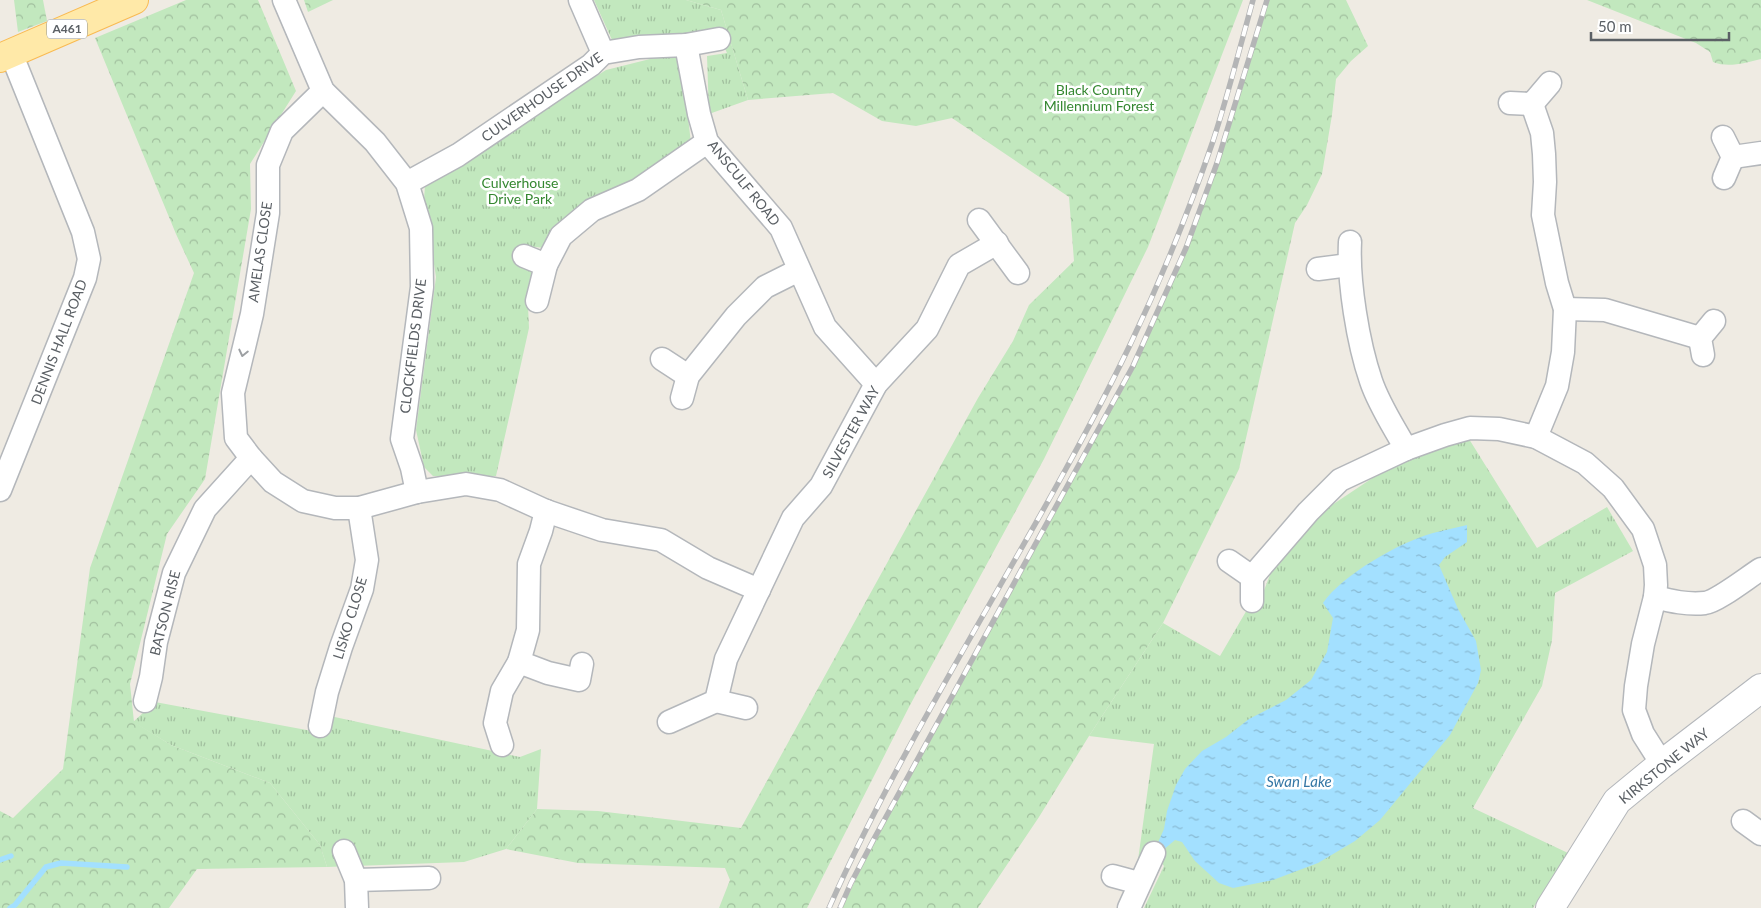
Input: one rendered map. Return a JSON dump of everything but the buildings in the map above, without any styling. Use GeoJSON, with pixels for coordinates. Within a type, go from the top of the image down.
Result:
{"type":"FeatureCollection","features":[{"type":"Feature","properties":{"kind":"main road","name":"A461"},"geometry":{"type":"LineString","coordinates":[[6,55],[134,0]]}},
{"type":"Feature","properties":{"kind":"street","name":"CLOCKFIELDS DRIVE"},"geometry":{"type":"LineString","coordinates":[[284,0],[323,91],[375,142],[407,183],[422,228],[422,287],[402,439],[412,468],[417,492]]}},
{"type":"Feature","properties":{"kind":"street"},"geometry":{"type":"LineString","coordinates":[[580,0],[604,53]]}},
{"type":"Feature","properties":{"kind":"street","name":"CULVERHOUSE DRIVE"},"geometry":{"type":"LineString","coordinates":[[407,183],[458,155],[591,65],[604,53],[639,47],[686,45],[719,39]]}},
{"type":"Feature","properties":{"kind":"street","name":"ANSCULF ROAD"},"geometry":{"type":"LineString","coordinates":[[686,45],[699,114],[707,142],[781,228],[825,327],[876,384]]}},
{"type":"Feature","properties":{"kind":"street","name":"DENNIS HALL ROAD"},"geometry":{"type":"LineString","coordinates":[[0,490],[85,278],[89,259],[83,232],[6,55]]}},
{"type":"Feature","properties":{"kind":"street"},"geometry":{"type":"LineString","coordinates":[[1532,104],[1550,83]]}},
{"type":"Feature","properties":{"kind":"street","name":"AMELAS CLOSE"},"geometry":{"type":"LineString","coordinates":[[323,91],[282,131],[268,165],[268,213],[252,314],[233,393],[236,438],[251,458],[273,482],[302,500],[335,508],[359,508],[417,492],[466,484],[500,490],[546,511],[602,530],[661,540],[708,568],[759,590]]}},
{"type":"Feature","properties":{"kind":"street"},"geometry":{"type":"LineString","coordinates":[[1510,103],[1532,104]]}},
{"type":"Feature","properties":{"kind":"street"},"geometry":{"type":"LineString","coordinates":[[1532,104],[1542,133],[1546,182],[1543,216],[1557,283],[1565,309],[1563,352],[1557,386],[1536,437]]}},
{"type":"Feature","properties":{"kind":"street"},"geometry":{"type":"LineString","coordinates":[[1723,137],[1733,157],[1724,178]]}},
{"type":"Feature","properties":{"kind":"street"},"geometry":{"type":"LineString","coordinates":[[537,301],[546,265],[561,236],[592,210],[638,190],[707,142]]}},
{"type":"Feature","properties":{"kind":"street"},"geometry":{"type":"LineString","coordinates":[[1733,157],[1761,153]]}},
{"type":"Feature","properties":{"kind":"street"},"geometry":{"type":"LineString","coordinates":[[979,220],[1018,273]]}},
{"type":"Feature","properties":{"kind":"street"},"geometry":{"type":"LineString","coordinates":[[1350,242],[1349,265],[1362,346],[1371,382],[1384,411],[1406,449]]}},
{"type":"Feature","properties":{"kind":"street","name":"SILVESTER WAY"},"geometry":{"type":"LineString","coordinates":[[716,701],[726,659],[793,518],[821,486],[876,384],[927,329],[958,265],[997,243]]}},
{"type":"Feature","properties":{"kind":"street"},"geometry":{"type":"LineString","coordinates":[[524,256],[546,265]]}},
{"type":"Feature","properties":{"kind":"street"},"geometry":{"type":"LineString","coordinates":[[1318,269],[1349,265]]}},
{"type":"Feature","properties":{"kind":"street"},"geometry":{"type":"LineString","coordinates":[[682,398],[688,376],[736,316],[765,287],[799,270]]}},
{"type":"Feature","properties":{"kind":"street"},"geometry":{"type":"LineString","coordinates":[[1565,309],[1605,310],[1706,338]]}},
{"type":"Feature","properties":{"kind":"street"},"geometry":{"type":"LineString","coordinates":[[662,359],[688,376]]}},
{"type":"Feature","properties":{"kind":"street"},"geometry":{"type":"LineString","coordinates":[[1252,601],[1252,577],[1308,512],[1340,480],[1406,449],[1470,428],[1499,429],[1536,437],[1585,463],[1612,488],[1643,529],[1655,565],[1655,597],[1643,644],[1634,710],[1643,734],[1662,764]]}},
{"type":"Feature","properties":{"kind":"street","name":"BATSON RISE"},"geometry":{"type":"LineString","coordinates":[[145,701],[156,642],[174,573],[205,509],[251,458]]}},
{"type":"Feature","properties":{"kind":"street","name":"LISKO CLOSE"},"geometry":{"type":"LineString","coordinates":[[320,726],[327,692],[362,589],[367,560],[359,508]]}},
{"type":"Feature","properties":{"kind":"street"},"geometry":{"type":"LineString","coordinates":[[502,745],[495,723],[502,691],[518,662],[528,630],[528,564],[541,532],[546,511]]}},
{"type":"Feature","properties":{"kind":"street"},"geometry":{"type":"LineString","coordinates":[[1229,561],[1252,577]]}},
{"type":"Feature","properties":{"kind":"street"},"geometry":{"type":"LineString","coordinates":[[1655,597],[1683,604],[1707,603],[1761,569]]}},
{"type":"Feature","properties":{"kind":"street"},"geometry":{"type":"LineString","coordinates":[[518,662],[548,673],[579,680],[582,664]]}},
{"type":"Feature","properties":{"kind":"street","name":"KIRKSTONE WAY"},"geometry":{"type":"LineString","coordinates":[[1550,908],[1617,801],[1761,688]]}},
{"type":"Feature","properties":{"kind":"street"},"geometry":{"type":"LineString","coordinates":[[669,722],[716,701],[746,708]]}},
{"type":"Feature","properties":{"kind":"street"},"geometry":{"type":"LineString","coordinates":[[1743,820],[1761,834]]}},
{"type":"Feature","properties":{"kind":"street"},"geometry":{"type":"LineString","coordinates":[[344,851],[356,880],[357,908]]}},
{"type":"Feature","properties":{"kind":"street"},"geometry":{"type":"LineString","coordinates":[[1129,908],[1154,853]]}},
{"type":"Feature","properties":{"kind":"street"},"geometry":{"type":"LineString","coordinates":[[1113,876],[1139,883]]}},
{"type":"Feature","properties":{"kind":"street"},"geometry":{"type":"LineString","coordinates":[[356,880],[429,878]]}},
{"type":"Feature","properties":{"kind":"green space"},"geometry":{"type":"Polygon","coordinates":[[[14,0],[43,0],[47,21],[18,32],[14,0]]]}},
{"type":"Feature","properties":{"kind":"green space"},"geometry":{"type":"Polygon","coordinates":[[[186,0],[258,0],[296,91],[250,164],[251,209],[205,479],[167,534],[130,684],[134,722],[171,745],[270,783],[320,845],[327,867],[197,869],[169,908],[0,908],[0,811],[13,818],[63,769],[90,568],[194,273],[95,38],[186,0]]]}},
{"type":"Feature","properties":{"kind":"green space"},"geometry":{"type":"Polygon","coordinates":[[[304,0],[333,0],[308,12],[304,0]]]}},
{"type":"Feature","properties":{"kind":"green space"},"geometry":{"type":"Polygon","coordinates":[[[594,0],[686,0],[721,10],[748,100],[709,114],[707,56],[727,53],[717,31],[612,40],[594,0]]]}},
{"type":"Feature","properties":{"kind":"green space","name":"Black Country Millennium Forest"},"geometry":{"type":"Polygon","coordinates":[[[686,0],[1243,0],[1148,247],[1044,459],[909,707],[807,908],[719,908],[730,880],[725,868],[578,863],[506,849],[537,809],[598,811],[741,828],[978,398],[1013,341],[1029,305],[1074,261],[1069,197],[952,118],[916,126],[882,121],[833,93],[748,100],[721,10],[686,0]]]}},
{"type":"Feature","properties":{"kind":"green space"},"geometry":{"type":"Polygon","coordinates":[[[1267,0],[1346,0],[1368,46],[1351,61],[1336,79],[1322,174],[1307,205],[1295,223],[1239,469],[1163,623],[1039,817],[978,908],[842,908],[885,819],[1152,329],[1201,212],[1232,119],[1267,0]]]}},
{"type":"Feature","properties":{"kind":"green space"},"geometry":{"type":"Polygon","coordinates":[[[1587,0],[1761,0],[1761,59],[1731,65],[1713,62],[1710,52],[1696,43],[1587,0]]]}},
{"type":"Feature","properties":{"kind":"green space","name":"Culverhouse Drive Park"},"geometry":{"type":"Polygon","coordinates":[[[654,58],[677,58],[683,74],[691,143],[663,166],[586,201],[545,248],[525,246],[524,256],[535,281],[528,306],[529,328],[496,476],[433,476],[424,467],[416,430],[436,277],[424,200],[425,185],[606,70],[654,58]]]}},
{"type":"Feature","properties":{"kind":"green space"},"geometry":{"type":"Polygon","coordinates":[[[1469,439],[1537,548],[1607,507],[1633,551],[1555,593],[1552,640],[1542,686],[1473,808],[1568,853],[1533,908],[1144,908],[1164,866],[1154,853],[1138,860],[1154,744],[1089,736],[1163,623],[1220,656],[1248,608],[1263,593],[1271,572],[1314,517],[1398,461],[1469,439]]]}},
{"type":"Feature","properties":{"kind":"green space"},"geometry":{"type":"Polygon","coordinates":[[[155,702],[328,734],[330,716],[520,757],[541,749],[537,809],[506,849],[464,862],[327,867],[320,845],[270,783],[171,745],[133,722],[155,702]]]}},
{"type":"Feature","properties":{"kind":"water","name":"Swan Lake"},"geometry":{"type":"Polygon","coordinates":[[[1467,525],[1467,542],[1445,557],[1439,565],[1458,609],[1476,641],[1481,670],[1478,683],[1450,735],[1380,820],[1355,841],[1318,863],[1273,880],[1233,888],[1219,883],[1195,861],[1182,842],[1175,840],[1162,851],[1156,847],[1164,829],[1167,811],[1176,785],[1185,769],[1202,751],[1226,737],[1249,719],[1286,700],[1311,680],[1327,652],[1333,618],[1323,603],[1332,592],[1357,571],[1405,544],[1433,533],[1467,525]]]}},
{"type":"Feature","properties":{"kind":"waterway"},"geometry":{"type":"LineString","coordinates":[[0,860],[11,856]]}},
{"type":"Feature","properties":{"kind":"waterway"},"geometry":{"type":"LineString","coordinates":[[10,908],[15,905],[46,867],[61,863],[127,867]]}},
{"type":"Feature","properties":{"kind":"railway"},"geometry":{"type":"LineString","coordinates":[[829,908],[899,765],[1055,488],[1093,418],[1141,322],[1174,245],[1213,141],[1253,0]]}},
{"type":"Feature","properties":{"kind":"railway"},"geometry":{"type":"LineString","coordinates":[[840,908],[875,837],[1133,366],[1186,248],[1217,163],[1267,0]]}}]}
